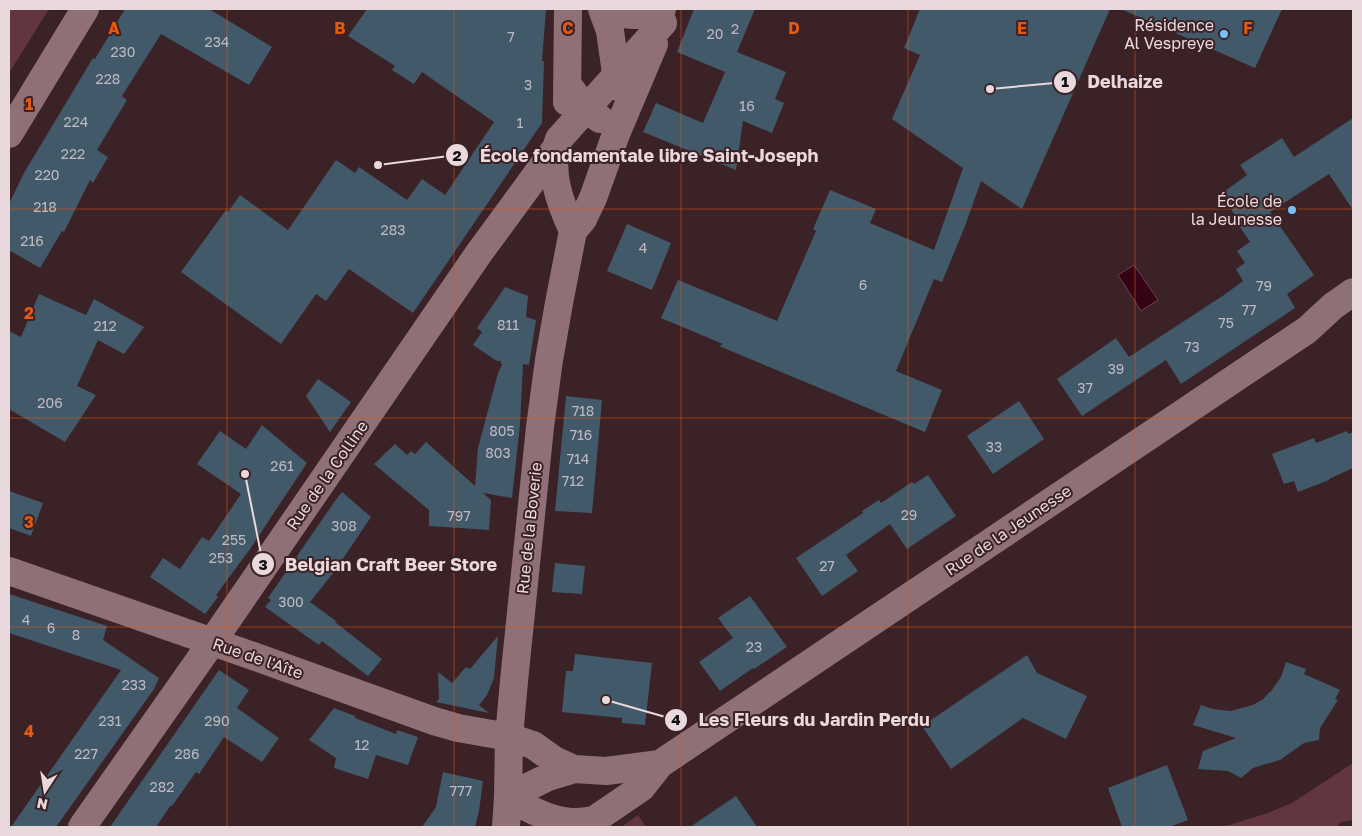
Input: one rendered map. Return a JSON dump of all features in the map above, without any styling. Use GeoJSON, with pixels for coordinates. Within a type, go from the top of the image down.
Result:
{"type":"FeatureCollection","features":[{"type":"Feature","properties":{"kind":"street"},"geometry":{"type":"LineString","coordinates":[[9,134],[85,9]]}},
{"type":"Feature","properties":{"kind":"street"},"geometry":{"type":"LineString","coordinates":[[602,9],[610,31],[620,98],[621,123]]}},
{"type":"Feature","properties":{"kind":"street"},"geometry":{"type":"LineString","coordinates":[[570,11],[567,100],[555,163],[557,189],[562,208],[573,232],[584,219],[593,198],[665,13],[631,16],[606,9]]}},
{"type":"Feature","properties":{"kind":"street","name":"Rue de la Colline"},"geometry":{"type":"LineString","coordinates":[[82,827],[212,642],[479,253],[560,141],[616,76],[665,13]]}},
{"type":"Feature","properties":{"kind":"street"},"geometry":{"type":"LineString","coordinates":[[567,84],[586,109],[598,118],[621,123]]}},
{"type":"Feature","properties":{"kind":"street","name":"Rue de la Boverie"},"geometry":{"type":"LineString","coordinates":[[506,816],[514,682],[540,427],[558,302],[573,232]]}},
{"type":"Feature","properties":{"kind":"street","name":"Rue de la Jeunesse"},"geometry":{"type":"LineString","coordinates":[[506,816],[537,813],[571,822],[591,824],[641,788],[660,764],[1307,330],[1332,306],[1353,292]]}},
{"type":"Feature","properties":{"kind":"street","name":"Rue de l'Aîte"},"geometry":{"type":"LineString","coordinates":[[9,571],[434,721],[458,728],[510,736]]}},
{"type":"Feature","properties":{"kind":"street","name":"Rue de la Jeunesse"},"geometry":{"type":"LineString","coordinates":[[510,736],[534,746],[554,760],[574,769],[606,771],[660,764]]}},
{"type":"Feature","properties":{"kind":"street","name":"Rue de la Jeunesse"},"geometry":{"type":"LineString","coordinates":[[506,816],[548,777],[574,769]]}},
{"type":"Feature","properties":{"kind":"shaded area"},"geometry":{"type":"Polygon","coordinates":[[[9,9],[49,9],[9,73],[9,9]]]}},
{"type":"Feature","properties":{"kind":"shaded area"},"geometry":{"type":"Polygon","coordinates":[[[1134,265],[1158,300],[1141,311],[1118,275],[1134,265]]]}},
{"type":"Feature","properties":{"kind":"shaded area"},"geometry":{"type":"Polygon","coordinates":[[[1353,763],[1353,820],[1341,822],[1337,827],[1209,827],[1229,825],[1292,803],[1353,763]]]}},
{"type":"Feature","properties":{"kind":"shaded area"},"geometry":{"type":"Polygon","coordinates":[[[638,815],[646,827],[621,827],[638,815]]]}},
{"type":"Feature","properties":{"kind":"building"},"geometry":{"type":"Polygon","coordinates":[[[125,9],[209,9],[272,47],[249,85],[161,34],[122,96],[127,100],[97,150],[108,157],[93,183],[90,180],[64,232],[62,231],[40,268],[9,250],[9,204],[24,173],[93,58],[95,59],[125,9]]]}},
{"type":"Feature","properties":{"kind":"building"},"geometry":{"type":"Polygon","coordinates":[[[367,9],[546,9],[542,61],[544,61],[542,123],[413,313],[349,269],[326,301],[316,294],[281,344],[181,272],[226,210],[228,212],[240,195],[288,230],[336,160],[355,173],[359,167],[407,200],[422,179],[445,195],[494,122],[422,72],[414,84],[392,70],[395,66],[348,36],[367,9]]]}},
{"type":"Feature","properties":{"kind":"building"},"geometry":{"type":"Polygon","coordinates":[[[694,9],[755,9],[737,52],[786,72],[775,99],[784,103],[772,133],[743,121],[736,170],[643,132],[656,103],[703,123],[725,72],[677,52],[694,9]]]}},
{"type":"Feature","properties":{"kind":"building"},"geometry":{"type":"Polygon","coordinates":[[[920,9],[1110,9],[1022,209],[981,181],[942,282],[934,279],[896,371],[942,390],[925,432],[719,346],[723,344],[661,318],[678,280],[777,321],[816,231],[813,229],[830,190],[876,209],[870,223],[934,250],[963,168],[892,119],[920,55],[904,48],[920,9]]]}},
{"type":"Feature","properties":{"kind":"building","name":"Résidence Al Vespreye"},"geometry":{"type":"Polygon","coordinates":[[[1121,9],[1282,9],[1255,68],[1121,9]]]}},
{"type":"Feature","properties":{"kind":"building"},"geometry":{"type":"Polygon","coordinates":[[[1353,118],[1353,210],[1329,174],[1270,212],[1314,275],[1287,294],[1295,308],[1181,384],[1166,360],[1082,416],[1057,379],[1116,338],[1129,357],[1243,281],[1236,269],[1245,263],[1237,251],[1250,242],[1221,194],[1247,175],[1240,165],[1282,138],[1294,157],[1353,118]]]}},
{"type":"Feature","properties":{"kind":"building"},"geometry":{"type":"Polygon","coordinates":[[[627,224],[671,243],[652,290],[607,271],[627,224]]]}},
{"type":"Feature","properties":{"kind":"building"},"geometry":{"type":"Polygon","coordinates":[[[505,287],[528,296],[526,317],[536,320],[529,365],[523,364],[520,425],[512,498],[483,493],[491,500],[489,530],[429,526],[429,510],[374,464],[395,444],[407,455],[411,451],[415,454],[426,442],[475,486],[478,448],[498,373],[502,365],[501,361],[497,361],[473,345],[482,332],[477,328],[505,287]]]}},
{"type":"Feature","properties":{"kind":"building"},"geometry":{"type":"Polygon","coordinates":[[[39,294],[86,315],[94,299],[144,327],[124,354],[98,340],[77,386],[96,395],[65,442],[9,409],[9,331],[21,337],[39,294]]]}},
{"type":"Feature","properties":{"kind":"building"},"geometry":{"type":"Polygon","coordinates":[[[318,379],[351,402],[330,432],[306,396],[318,379]]]}},
{"type":"Feature","properties":{"kind":"building"},"geometry":{"type":"Polygon","coordinates":[[[566,396],[602,400],[592,513],[555,511],[566,396]]]}},
{"type":"Feature","properties":{"kind":"building"},"geometry":{"type":"Polygon","coordinates":[[[1019,401],[1044,439],[993,474],[967,436],[1019,401]]]}},
{"type":"Feature","properties":{"kind":"building"},"geometry":{"type":"Polygon","coordinates":[[[262,425],[307,463],[250,549],[216,595],[218,597],[205,614],[150,577],[163,558],[180,569],[202,537],[209,541],[241,494],[197,464],[220,431],[246,449],[262,425]]]}},
{"type":"Feature","properties":{"kind":"building"},"geometry":{"type":"Polygon","coordinates":[[[1347,431],[1348,434],[1353,432],[1353,468],[1298,492],[1294,481],[1284,484],[1272,454],[1314,438],[1316,443],[1347,431]]]}},
{"type":"Feature","properties":{"kind":"building"},"geometry":{"type":"Polygon","coordinates":[[[928,475],[956,516],[907,549],[890,524],[846,555],[858,571],[822,596],[796,558],[879,500],[881,503],[912,482],[914,484],[928,475]]]}},
{"type":"Feature","properties":{"kind":"building"},"geometry":{"type":"Polygon","coordinates":[[[9,491],[43,503],[31,536],[9,528],[9,491]]]}},
{"type":"Feature","properties":{"kind":"building"},"geometry":{"type":"Polygon","coordinates":[[[342,492],[371,517],[334,572],[310,602],[382,659],[368,676],[322,641],[319,645],[265,607],[271,600],[268,598],[342,492]]]}},
{"type":"Feature","properties":{"kind":"building"},"geometry":{"type":"Polygon","coordinates":[[[555,563],[585,566],[582,594],[552,592],[555,563]]]}},
{"type":"Feature","properties":{"kind":"building"},"geometry":{"type":"Polygon","coordinates":[[[9,594],[107,626],[103,640],[159,678],[154,689],[56,827],[11,827],[121,670],[9,633],[9,594]]]}},
{"type":"Feature","properties":{"kind":"building"},"geometry":{"type":"Polygon","coordinates":[[[750,596],[787,647],[720,691],[699,662],[733,638],[718,618],[750,596]]]}},
{"type":"Feature","properties":{"kind":"building"},"geometry":{"type":"Polygon","coordinates":[[[498,636],[494,678],[487,695],[479,705],[489,713],[436,702],[439,699],[438,672],[452,683],[466,667],[470,669],[498,636]]]}},
{"type":"Feature","properties":{"kind":"building"},"geometry":{"type":"Polygon","coordinates":[[[575,654],[652,663],[645,725],[622,723],[622,718],[562,712],[566,671],[573,671],[575,654]]]}},
{"type":"Feature","properties":{"kind":"building"},"geometry":{"type":"Polygon","coordinates":[[[1027,655],[1037,673],[1087,696],[1066,739],[1023,718],[951,769],[922,726],[1027,655]]]}},
{"type":"Feature","properties":{"kind":"building"},"geometry":{"type":"Polygon","coordinates":[[[1286,662],[1306,669],[1304,674],[1340,690],[1335,699],[1338,700],[1320,728],[1319,740],[1304,743],[1280,760],[1253,768],[1241,778],[1228,771],[1198,769],[1203,751],[1236,738],[1193,725],[1201,705],[1213,709],[1231,711],[1253,705],[1272,690],[1281,677],[1286,662]]]}},
{"type":"Feature","properties":{"kind":"building"},"geometry":{"type":"Polygon","coordinates":[[[219,670],[249,690],[237,708],[279,738],[262,762],[224,737],[199,774],[196,772],[156,827],[110,827],[219,670]]]}},
{"type":"Feature","properties":{"kind":"building"},"geometry":{"type":"Polygon","coordinates":[[[334,708],[396,734],[397,730],[418,737],[408,765],[376,755],[368,779],[334,768],[336,758],[309,740],[334,708]]]}},
{"type":"Feature","properties":{"kind":"building"},"geometry":{"type":"Polygon","coordinates":[[[1167,765],[1188,820],[1169,827],[1122,827],[1108,788],[1167,765]]]}},
{"type":"Feature","properties":{"kind":"building"},"geometry":{"type":"Polygon","coordinates":[[[443,772],[483,781],[475,827],[422,827],[436,807],[443,772]]]}},
{"type":"Feature","properties":{"kind":"building"},"geometry":{"type":"Polygon","coordinates":[[[736,796],[757,827],[690,827],[736,796]]]}},
{"type":"Feature","properties":{"kind":"place","name":"Résidence Al Vespreye"},"geometry":{"type":"Point","coordinates":[1224,34]}},
{"type":"Feature","properties":{"kind":"place","name":"Delhaize"},"geometry":{"type":"Point","coordinates":[990,89]}},
{"type":"Feature","properties":{"kind":"place","name":"École fondamentale libre Saint-Joseph"},"geometry":{"type":"Point","coordinates":[378,165]}},
{"type":"Feature","properties":{"kind":"place","name":"École de la Jeunesse"},"geometry":{"type":"Point","coordinates":[1292,210]}},
{"type":"Feature","properties":{"kind":"place","name":"Belgian Craft Beer Store"},"geometry":{"type":"Point","coordinates":[245,474]}},
{"type":"Feature","properties":{"kind":"place","name":"Les Fleurs du Jardin Perdu"},"geometry":{"type":"Point","coordinates":[606,700]}}]}
